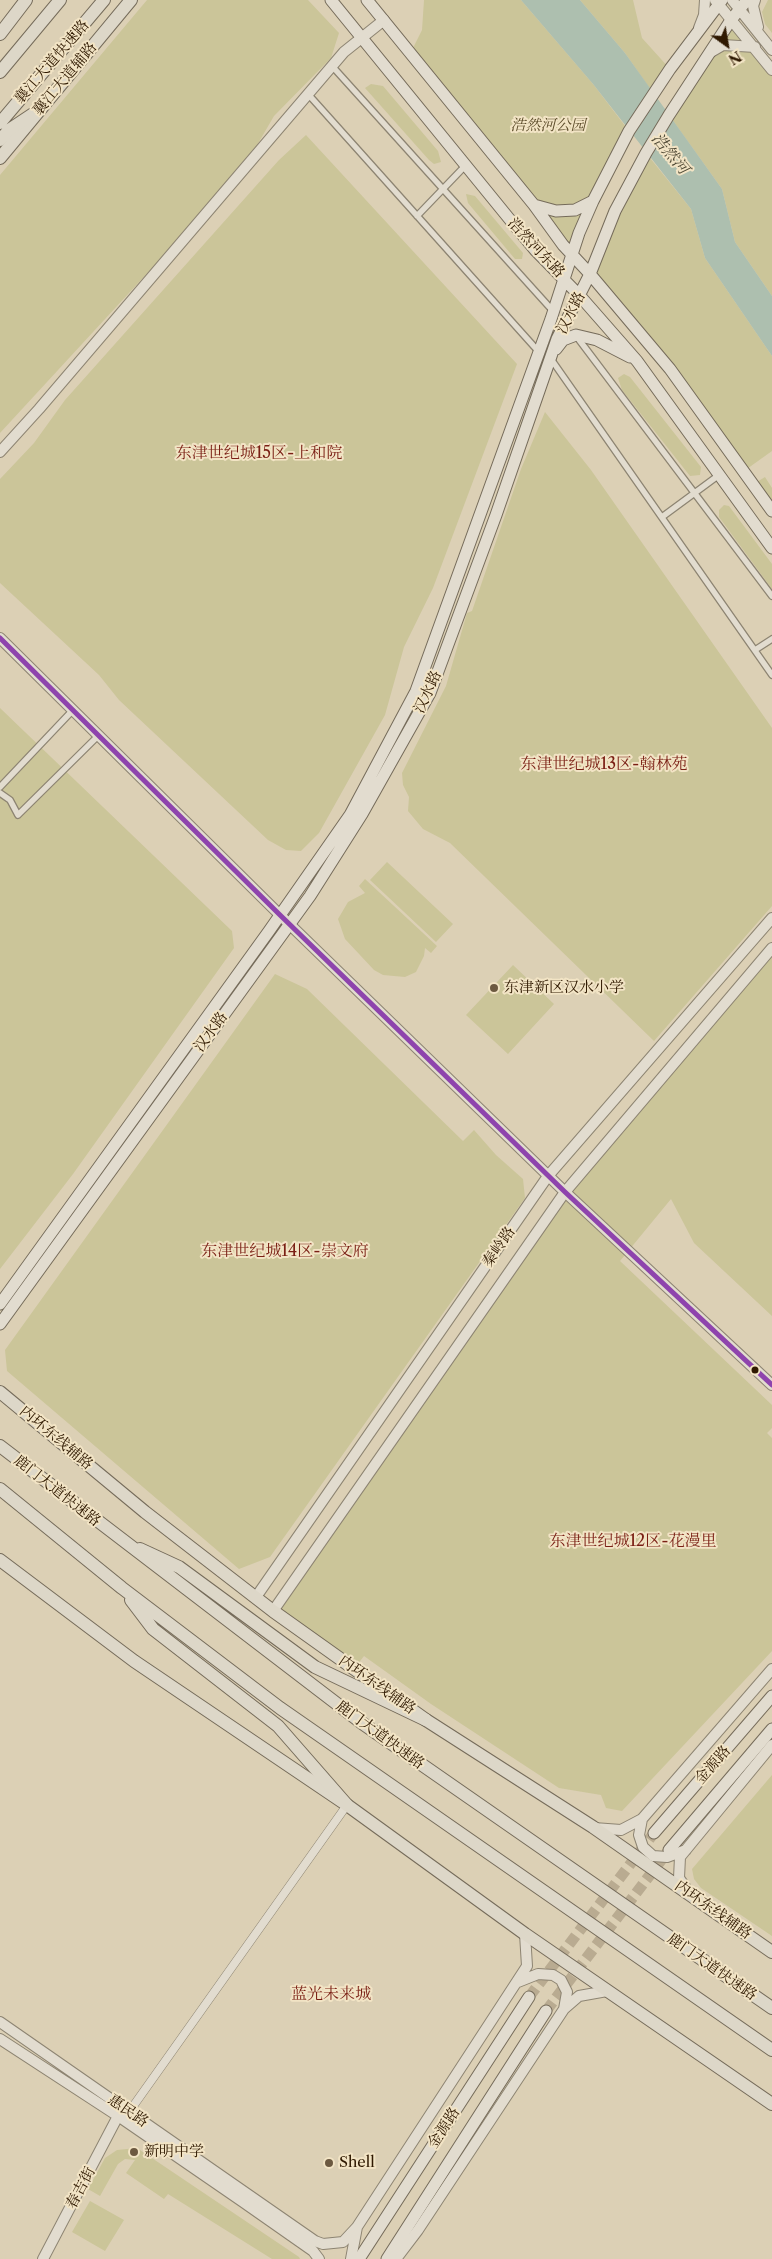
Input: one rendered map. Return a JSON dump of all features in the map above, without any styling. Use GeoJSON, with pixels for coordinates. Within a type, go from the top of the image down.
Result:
{"type":"FeatureCollection","features":[{"type":"Feature","properties":{"kind":"main road"},"geometry":{"type":"LineString","coordinates":[[0,34],[26,0]]}},
{"type":"Feature","properties":{"kind":"main road"},"geometry":{"type":"LineString","coordinates":[[0,72],[60,0]]}},
{"type":"Feature","properties":{"kind":"main road","name":"襄江大道快速路"},"geometry":{"type":"LineString","coordinates":[[0,123],[104,0]]}},
{"type":"Feature","properties":{"kind":"main road","name":"襄江大道辅路"},"geometry":{"type":"LineString","coordinates":[[0,158],[131,0]]}},
{"type":"Feature","properties":{"kind":"main road","name":"浩然河东路"},"geometry":{"type":"LineString","coordinates":[[330,0],[536,251],[564,278],[637,361],[772,548]]}},
{"type":"Feature","properties":{"kind":"main road","name":"浩然河东路"},"geometry":{"type":"LineString","coordinates":[[367,0],[534,205],[573,256],[670,369],[772,512]]}},
{"type":"Feature","properties":{"kind":"main road","name":"汉水路"},"geometry":{"type":"LineString","coordinates":[[0,1304],[280,916],[350,815],[416,691],[539,352],[579,234],[595,196],[629,130],[718,1]]}},
{"type":"Feature","properties":{"kind":"main road","name":"汉水路"},"geometry":{"type":"LineString","coordinates":[[0,1324],[310,896],[362,814],[430,694],[552,355],[590,274],[619,203],[646,153],[740,3]]}},
{"type":"Feature","properties":{"kind":"main road"},"geometry":{"type":"LineString","coordinates":[[0,140],[9,130],[39,110]]}},
{"type":"Feature","properties":{"kind":"main road"},"geometry":{"type":"LineString","coordinates":[[534,205],[556,211],[575,210],[595,196]]}},
{"type":"Feature","properties":{"kind":"main road"},"geometry":{"type":"LineString","coordinates":[[552,355],[563,340],[576,335],[598,340],[637,361]]}},
{"type":"Feature","properties":{"kind":"main road","name":"内环东线辅路"},"geometry":{"type":"LineString","coordinates":[[0,1392],[145,1512],[273,1611],[426,1720],[593,1827],[772,1952]]}},
{"type":"Feature","properties":{"kind":"main road","name":"鹿门大道快速路"},"geometry":{"type":"LineString","coordinates":[[0,1446],[116,1537],[362,1723],[772,2008]]}},
{"type":"Feature","properties":{"kind":"main road"},"geometry":{"type":"LineString","coordinates":[[0,1489],[122,1588],[280,1708],[772,2050]]}},
{"type":"Feature","properties":{"kind":"main road"},"geometry":{"type":"LineString","coordinates":[[116,1537],[179,1567],[315,1667],[426,1720]]}},
{"type":"Feature","properties":{"kind":"main road"},"geometry":{"type":"LineString","coordinates":[[0,1560],[134,1661],[347,1805],[525,1934],[772,2104]]}},
{"type":"Feature","properties":{"kind":"main road"},"geometry":{"type":"LineString","coordinates":[[122,1588],[153,1629],[278,1726],[347,1805]]}},
{"type":"Feature","properties":{"kind":"main road","name":"金源路"},"geometry":{"type":"LineString","coordinates":[[654,1833],[772,1696]]}},
{"type":"Feature","properties":{"kind":"main road","name":"金源路"},"geometry":{"type":"LineString","coordinates":[[669,1850],[772,1729]]}},
{"type":"Feature","properties":{"kind":"main road","name":"金源路"},"geometry":{"type":"LineString","coordinates":[[359,2259],[528,1997]]}},
{"type":"Feature","properties":{"kind":"main road","name":"金源路"},"geometry":{"type":"LineString","coordinates":[[387,2259],[546,2011]]}},
{"type":"Feature","properties":{"kind":"street"},"geometry":{"type":"LineString","coordinates":[[698,32],[704,15],[705,0]]}},
{"type":"Feature","properties":{"kind":"street"},"geometry":{"type":"LineString","coordinates":[[755,0],[753,6],[760,33]]}},
{"type":"Feature","properties":{"kind":"street"},"geometry":{"type":"LineString","coordinates":[[718,1],[772,70]]}},
{"type":"Feature","properties":{"kind":"street"},"geometry":{"type":"LineString","coordinates":[[740,3],[772,50]]}},
{"type":"Feature","properties":{"kind":"street"},"geometry":{"type":"LineString","coordinates":[[0,452],[39,409],[344,52],[384,20]]}},
{"type":"Feature","properties":{"kind":"street"},"geometry":{"type":"LineString","coordinates":[[710,53],[722,44],[755,47]]}},
{"type":"Feature","properties":{"kind":"street"},"geometry":{"type":"LineString","coordinates":[[332,66],[553,311]]}},
{"type":"Feature","properties":{"kind":"street"},"geometry":{"type":"LineString","coordinates":[[308,94],[539,352]]}},
{"type":"Feature","properties":{"kind":"street"},"geometry":{"type":"LineString","coordinates":[[417,216],[465,166]]}},
{"type":"Feature","properties":{"kind":"street"},"geometry":{"type":"LineString","coordinates":[[576,335],[772,596]]}},
{"type":"Feature","properties":{"kind":"street"},"geometry":{"type":"LineString","coordinates":[[552,355],[772,675]]}},
{"type":"Feature","properties":{"kind":"street"},"geometry":{"type":"LineString","coordinates":[[662,517],[719,475]]}},
{"type":"Feature","properties":{"kind":"street"},"geometry":{"type":"LineString","coordinates":[[0,638],[280,916],[548,1176],[772,1385]]}},
{"type":"Feature","properties":{"kind":"street"},"geometry":{"type":"LineString","coordinates":[[755,650],[772,639]]}},
{"type":"Feature","properties":{"kind":"street"},"geometry":{"type":"LineString","coordinates":[[0,787],[73,710]]}},
{"type":"Feature","properties":{"kind":"street"},"geometry":{"type":"LineString","coordinates":[[0,794],[10,800],[18,815],[98,735]]}},
{"type":"Feature","properties":{"kind":"street","name":"秦岭路"},"geometry":{"type":"LineString","coordinates":[[256,1598],[548,1176],[772,918]]}},
{"type":"Feature","properties":{"kind":"street","name":"秦岭路"},"geometry":{"type":"LineString","coordinates":[[273,1611],[565,1192],[772,948]]}},
{"type":"Feature","properties":{"kind":"street"},"geometry":{"type":"LineString","coordinates":[[593,1827],[621,1830],[642,1819],[772,1669]]}},
{"type":"Feature","properties":{"kind":"street"},"geometry":{"type":"LineString","coordinates":[[690,1894],[679,1878],[680,1857],[772,1746]]}},
{"type":"Feature","properties":{"kind":"street"},"geometry":{"type":"LineString","coordinates":[[129,2112],[347,1805]]}},
{"type":"Feature","properties":{"kind":"street"},"geometry":{"type":"LineString","coordinates":[[642,1819],[639,1835],[643,1848],[653,1856],[667,1857],[688,1849]]}},
{"type":"Feature","properties":{"kind":"street"},"geometry":{"type":"LineString","coordinates":[[351,2259],[357,2228],[527,1966],[525,1934]]}},
{"type":"Feature","properties":{"kind":"street"},"geometry":{"type":"LineString","coordinates":[[518,1982],[538,1974],[553,1975],[560,1980],[567,1992],[564,2009]]}},
{"type":"Feature","properties":{"kind":"street"},"geometry":{"type":"LineString","coordinates":[[396,2259],[414,2235],[564,2009],[579,1996],[607,1991]]}},
{"type":"Feature","properties":{"kind":"street","name":"惠民路"},"geometry":{"type":"LineString","coordinates":[[0,2022],[315,2241],[323,2244],[343,2242],[357,2228]]}},
{"type":"Feature","properties":{"kind":"street","name":"惠民路"},"geometry":{"type":"LineString","coordinates":[[0,2039],[118,2116],[313,2251],[319,2259]]}},
{"type":"Feature","properties":{"kind":"street","name":"春吉街"},"geometry":{"type":"LineString","coordinates":[[43,2259],[118,2116]]}},
{"type":"Feature","properties":{"kind":"street"},"geometry":{"type":"LineString","coordinates":[[402,2259],[414,2235]]}},
{"type":"Feature","properties":{"kind":"green space"},"geometry":{"type":"Polygon","coordinates":[[[147,0],[308,0],[339,33],[331,58],[274,116],[256,147],[164,255],[0,433],[0,175],[147,0]]]}},
{"type":"Feature","properties":{"kind":"green space","name":"浩然河公园"},"geometry":{"type":"Polygon","coordinates":[[[424,0],[521,0],[593,84],[629,131],[573,256],[411,52],[422,30],[424,0]]]}},
{"type":"Feature","properties":{"kind":"green space"},"geometry":{"type":"Polygon","coordinates":[[[580,0],[633,0],[642,38],[670,69],[653,93],[625,53],[580,0]]]}},
{"type":"Feature","properties":{"kind":"green space"},"geometry":{"type":"Polygon","coordinates":[[[768,0],[772,0],[772,33],[765,24],[762,12],[768,0]]]}},
{"type":"Feature","properties":{"kind":"green space"},"geometry":{"type":"Polygon","coordinates":[[[731,20],[772,70],[772,296],[735,242],[722,189],[669,115],[731,20]]]}},
{"type":"Feature","properties":{"kind":"green space"},"geometry":{"type":"Polygon","coordinates":[[[371,84],[383,86],[438,151],[441,162],[434,164],[429,160],[365,88],[371,84]]]}},
{"type":"Feature","properties":{"kind":"green space"},"geometry":{"type":"Polygon","coordinates":[[[306,135],[517,364],[433,588],[404,647],[385,715],[319,833],[301,851],[286,850],[268,840],[119,700],[99,675],[0,583],[0,479],[34,443],[65,400],[279,160],[306,135]]]}},
{"type":"Feature","properties":{"kind":"green space"},"geometry":{"type":"Polygon","coordinates":[[[646,153],[691,209],[705,258],[772,356],[772,451],[744,471],[590,274],[646,153]]]}},
{"type":"Feature","properties":{"kind":"green space"},"geometry":{"type":"Polygon","coordinates":[[[466,194],[475,196],[523,253],[522,259],[515,259],[468,203],[466,194]]]}},
{"type":"Feature","properties":{"kind":"green space"},"geometry":{"type":"Polygon","coordinates":[[[624,374],[630,377],[701,467],[700,475],[690,476],[622,390],[618,378],[624,374]]]}},
{"type":"Feature","properties":{"kind":"green space"},"geometry":{"type":"Polygon","coordinates":[[[545,412],[591,470],[772,728],[772,906],[654,1041],[450,843],[423,829],[408,811],[409,797],[403,785],[402,773],[446,686],[467,613],[472,611],[521,469],[545,412]]]}},
{"type":"Feature","properties":{"kind":"green space"},"geometry":{"type":"Polygon","coordinates":[[[765,477],[772,488],[772,511],[752,485],[765,477]]]}},
{"type":"Feature","properties":{"kind":"green space"},"geometry":{"type":"Polygon","coordinates":[[[724,505],[729,506],[772,564],[772,589],[719,517],[719,510],[724,505]]]}},
{"type":"Feature","properties":{"kind":"green space"},"geometry":{"type":"Polygon","coordinates":[[[0,708],[232,931],[234,948],[73,1174],[0,1269],[0,708]]]}},
{"type":"Feature","properties":{"kind":"green space"},"geometry":{"type":"Polygon","coordinates":[[[387,862],[453,924],[436,942],[370,880],[387,862]]]}},
{"type":"Feature","properties":{"kind":"green space"},"geometry":{"type":"Polygon","coordinates":[[[365,879],[437,946],[431,953],[425,948],[424,956],[416,972],[405,977],[383,975],[374,970],[345,939],[338,919],[348,902],[365,893],[359,886],[365,879]]]}},
{"type":"Feature","properties":{"kind":"green space"},"geometry":{"type":"Polygon","coordinates":[[[772,949],[772,1316],[694,1243],[671,1199],[620,1261],[772,1405],[772,1428],[767,1433],[772,1438],[772,1651],[622,1811],[606,1808],[601,1795],[559,1788],[431,1704],[364,1656],[354,1669],[273,1611],[565,1192],[772,949]]]}},
{"type":"Feature","properties":{"kind":"green space"},"geometry":{"type":"Polygon","coordinates":[[[513,965],[554,1004],[508,1054],[466,1015],[513,965]]]}},
{"type":"Feature","properties":{"kind":"green space"},"geometry":{"type":"Polygon","coordinates":[[[275,974],[307,989],[463,1141],[474,1130],[496,1155],[523,1179],[525,1198],[270,1557],[239,1569],[7,1371],[5,1350],[275,974]]]}},
{"type":"Feature","properties":{"kind":"green space"},"geometry":{"type":"Polygon","coordinates":[[[772,1775],[772,1936],[701,1888],[694,1879],[692,1869],[772,1775]]]}},
{"type":"Feature","properties":{"kind":"green space"},"geometry":{"type":"Polygon","coordinates":[[[137,2148],[300,2259],[272,2259],[168,2194],[164,2199],[126,2173],[135,2160],[125,2159],[118,2164],[100,2196],[88,2189],[105,2158],[117,2150],[137,2148]]]}},
{"type":"Feature","properties":{"kind":"green space"},"geometry":{"type":"Polygon","coordinates":[[[90,2201],[124,2220],[105,2251],[72,2232],[90,2201]]]}},
{"type":"Feature","properties":{"kind":"water","name":"浩然河"},"geometry":{"type":"Polygon","coordinates":[[[521,0],[580,0],[625,53],[722,189],[735,242],[772,296],[772,356],[705,258],[691,209],[593,84],[521,0]]]}},
{"type":"Feature","properties":{"kind":"tunnel"},"geometry":{"type":"LineString","coordinates":[[529,1997],[654,1833]]}},
{"type":"Feature","properties":{"kind":"tunnel"},"geometry":{"type":"LineString","coordinates":[[546,2011],[669,1850]]}},
{"type":"Feature","properties":{"kind":"transit line"},"geometry":{"type":"LineString","coordinates":[[0,638],[280,915],[565,1192],[772,1385]]}},
{"type":"Feature","properties":{"kind":"place","name":"东津新区汉水小学"},"geometry":{"type":"Point","coordinates":[494,988]}},
{"type":"Feature","properties":{"kind":"place","name":"新明中学"},"geometry":{"type":"Point","coordinates":[134,2152]}},
{"type":"Feature","properties":{"kind":"place","name":"Shell"},"geometry":{"type":"Point","coordinates":[329,2163]}},
{"type":"Feature","properties":{"kind":"district","name":"东津世纪城15区-上和院"},"geometry":{"type":"Point","coordinates":[259,453]}},
{"type":"Feature","properties":{"kind":"district","name":"东津世纪城13区-翰林苑"},"geometry":{"type":"Point","coordinates":[604,764]}},
{"type":"Feature","properties":{"kind":"district","name":"东津世纪城14区-崇文府"},"geometry":{"type":"Point","coordinates":[285,1251]}},
{"type":"Feature","properties":{"kind":"district","name":"东津世纪城12区-花漫里"},"geometry":{"type":"Point","coordinates":[633,1541]}},
{"type":"Feature","properties":{"kind":"district","name":"蓝光未来城"},"geometry":{"type":"Point","coordinates":[331,1994]}}]}
